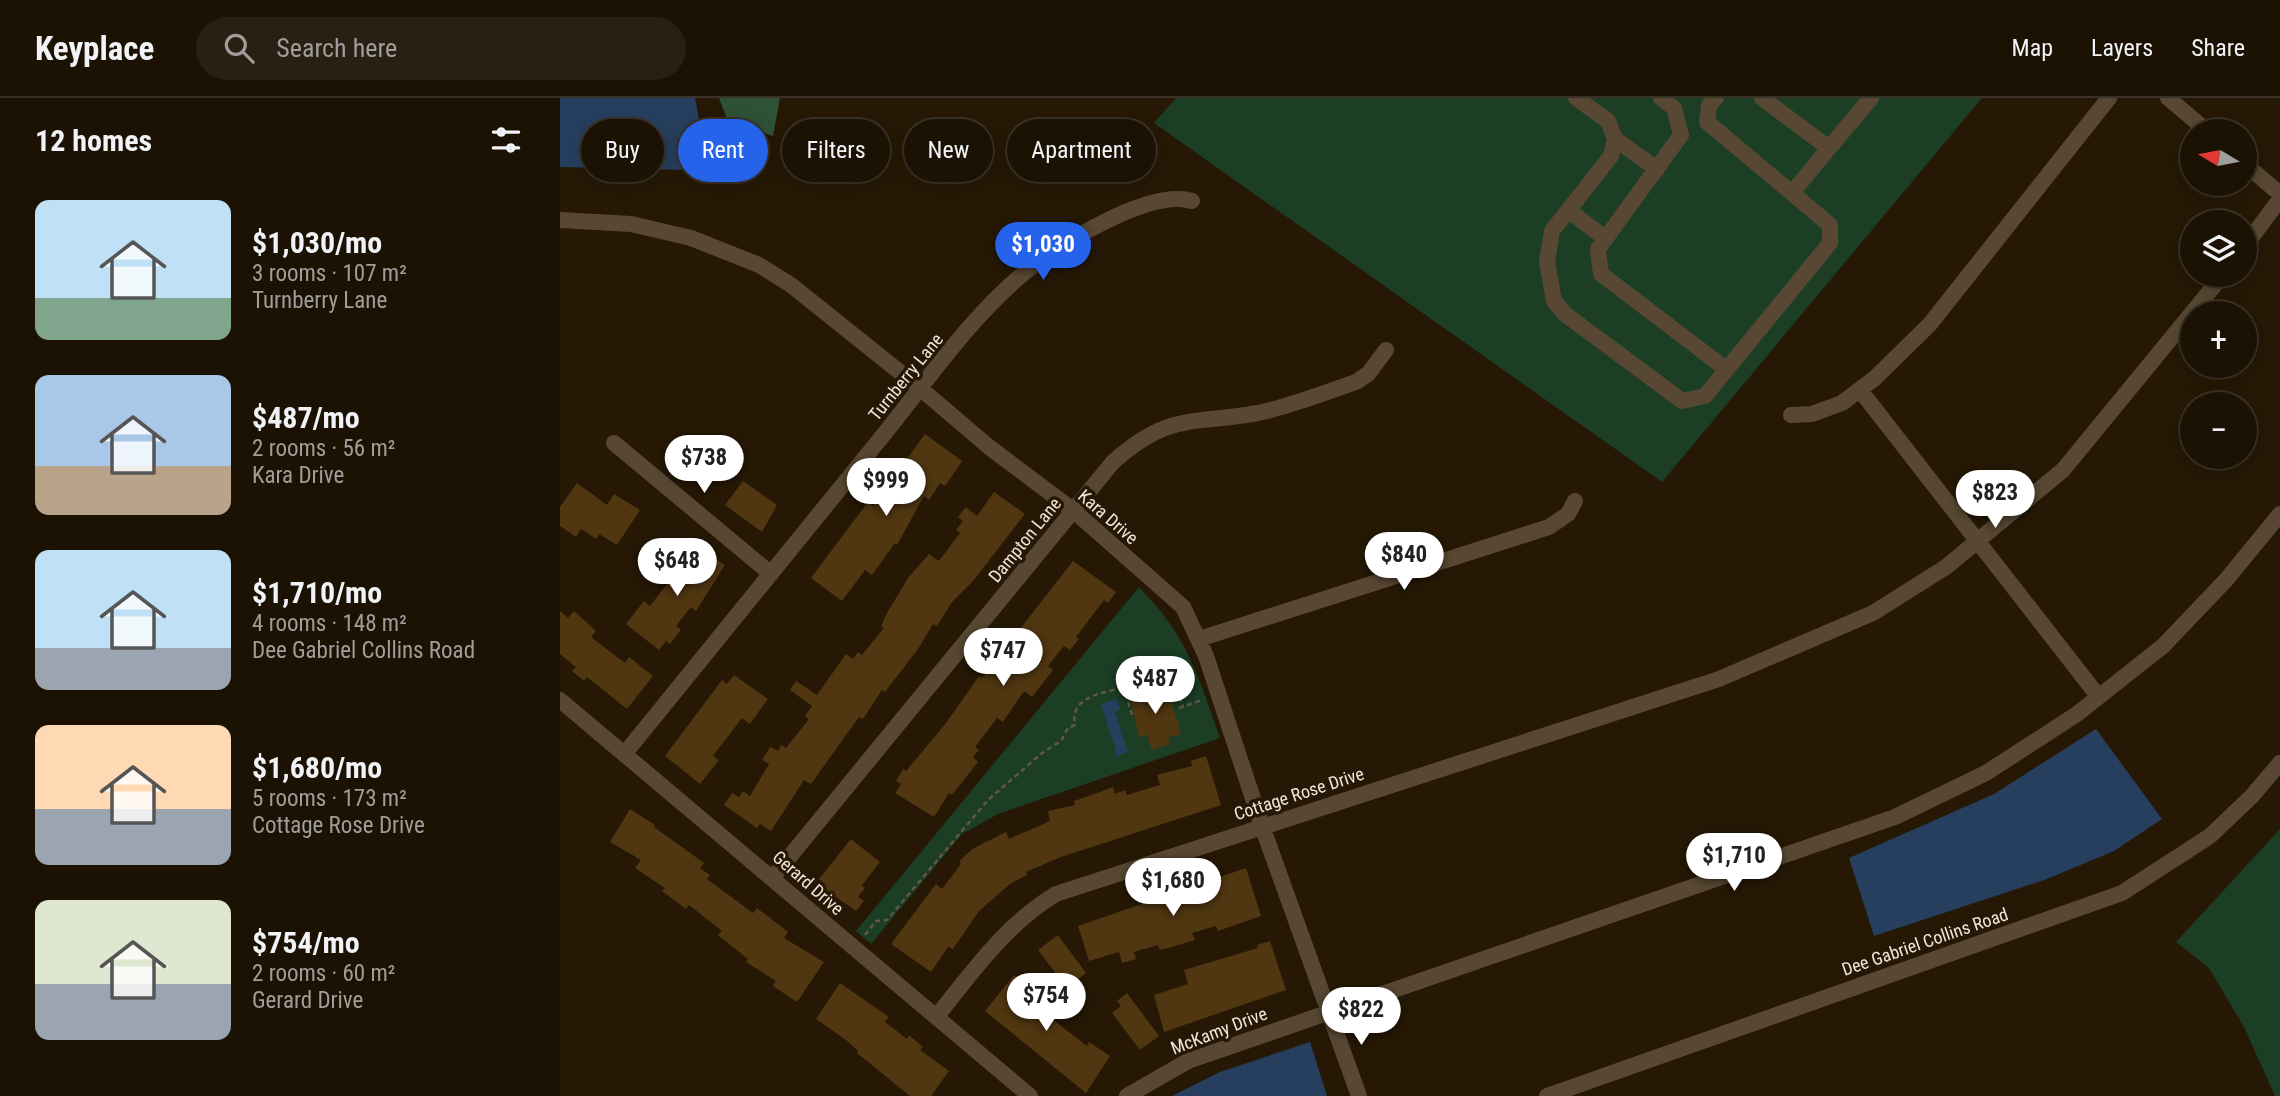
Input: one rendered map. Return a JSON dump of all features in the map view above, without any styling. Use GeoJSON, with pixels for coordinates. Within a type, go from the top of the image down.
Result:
{"type":"FeatureCollection","features":[{"type":"Feature","properties":{"kind":"street"},"geometry":{"type":"LineString","coordinates":[[1576,98],[1608,121],[1615,139],[1657,169]]}},
{"type":"Feature","properties":{"kind":"street"},"geometry":{"type":"LineString","coordinates":[[1661,98],[1674,108],[1681,135],[1598,248],[1601,274],[1726,369]]}},
{"type":"Feature","properties":{"kind":"street"},"geometry":{"type":"LineString","coordinates":[[1615,139],[1611,156],[1552,231],[1547,262],[1554,301],[1565,314],[1682,401],[1705,396],[1830,243],[1830,225],[1707,122],[1706,117],[1716,98]]}},
{"type":"Feature","properties":{"kind":"street"},"geometry":{"type":"LineString","coordinates":[[1762,98],[1829,148]]}},
{"type":"Feature","properties":{"kind":"street"},"geometry":{"type":"LineString","coordinates":[[1792,193],[1871,98]]}},
{"type":"Feature","properties":{"kind":"street"},"geometry":{"type":"LineString","coordinates":[[1791,415],[1812,414],[1842,403],[1860,390],[1930,324],[2109,98]]}},
{"type":"Feature","properties":{"kind":"street"},"geometry":{"type":"LineString","coordinates":[[2168,98],[2193,119]]}},
{"type":"Feature","properties":{"kind":"street"},"geometry":{"type":"LineString","coordinates":[[1678,121],[1706,117]]}},
{"type":"Feature","properties":{"kind":"street"},"geometry":{"type":"LineString","coordinates":[[2258,175],[2280,194]]}},
{"type":"Feature","properties":{"kind":"street","name":"Turnberry Lane"},"geometry":{"type":"LineString","coordinates":[[626,752],[921,388],[1005,291],[1052,254],[1112,220],[1147,205],[1172,199],[1192,201]]}},
{"type":"Feature","properties":{"kind":"street"},"geometry":{"type":"LineString","coordinates":[[2257,230],[2280,200]]}},
{"type":"Feature","properties":{"kind":"street"},"geometry":{"type":"LineString","coordinates":[[1568,210],[1605,239]]}},
{"type":"Feature","properties":{"kind":"street","name":"Kara Drive"},"geometry":{"type":"LineString","coordinates":[[560,220],[631,224],[691,238],[759,265],[791,285],[921,388],[989,447],[1074,511],[1183,607],[1199,639],[1262,826],[1359,1096]]}},
{"type":"Feature","properties":{"kind":"street","name":"Cottage Rose Drive"},"geometry":{"type":"LineString","coordinates":[[937,1016],[1012,927],[1031,909],[1056,894],[1718,679],[1873,613],[1946,567],[2063,470],[2213,287]]}},
{"type":"Feature","properties":{"kind":"street","name":"Dampton Lane"},"geometry":{"type":"LineString","coordinates":[[773,877],[1113,462],[1151,433],[1189,420],[1271,409],[1356,382],[1368,374],[1386,350]]}},
{"type":"Feature","properties":{"kind":"street"},"geometry":{"type":"LineString","coordinates":[[1860,390],[2098,696]]}},
{"type":"Feature","properties":{"kind":"street"},"geometry":{"type":"LineString","coordinates":[[614,443],[771,574]]}},
{"type":"Feature","properties":{"kind":"street"},"geometry":{"type":"LineString","coordinates":[[1199,639],[1549,527],[1568,514],[1575,501]]}},
{"type":"Feature","properties":{"kind":"street","name":"McKamy Drive"},"geometry":{"type":"LineString","coordinates":[[1127,1096],[1188,1060],[1895,817],[1986,773],[2077,714],[2164,646],[2226,580],[2280,514]]}},
{"type":"Feature","properties":{"kind":"street","name":"Gerard Drive"},"geometry":{"type":"LineString","coordinates":[[560,700],[626,752],[1030,1096]]}},
{"type":"Feature","properties":{"kind":"street","name":"Dee Gabriel Collins Road"},"geometry":{"type":"LineString","coordinates":[[1547,1096],[2122,893],[2210,836],[2252,796],[2280,763]]}},
{"type":"Feature","properties":{"kind":"path"},"geometry":{"type":"LineString","coordinates":[[1127,691],[1170,677],[1181,707],[1202,700]]}},
{"type":"Feature","properties":{"kind":"path"},"geometry":{"type":"LineString","coordinates":[[865,935],[876,921],[887,920],[988,800],[1042,753],[1061,741],[1068,728],[1075,725],[1074,710],[1083,700],[1125,687],[1132,716]]}},
{"type":"Feature","properties":{"kind":"green space"},"geometry":{"type":"Polygon","coordinates":[[[719,98],[780,98],[773,136],[768,134],[768,119],[727,119],[719,98]]]}},
{"type":"Feature","properties":{"kind":"green space"},"geometry":{"type":"Polygon","coordinates":[[[1176,98],[1982,98],[1662,482],[1156,124],[1156,121],[1176,98]]]}},
{"type":"Feature","properties":{"kind":"green space"},"geometry":{"type":"Polygon","coordinates":[[[1139,587],[1169,622],[1180,640],[1197,676],[1220,738],[998,814],[962,834],[871,944],[856,931],[1139,587]]]}},
{"type":"Feature","properties":{"kind":"green space"},"geometry":{"type":"Polygon","coordinates":[[[2280,829],[2280,1096],[2275,1096],[2244,1027],[2209,968],[2176,942],[2280,829]]]}},
{"type":"Feature","properties":{"kind":"water"},"geometry":{"type":"Polygon","coordinates":[[[560,98],[695,98],[699,119],[678,119],[678,170],[664,169],[664,119],[581,119],[581,167],[560,167],[560,98]]]}},
{"type":"Feature","properties":{"kind":"water"},"geometry":{"type":"Polygon","coordinates":[[[1117,699],[1120,709],[1115,712],[1128,752],[1115,757],[1116,751],[1101,704],[1117,699]]]}},
{"type":"Feature","properties":{"kind":"water"},"geometry":{"type":"Polygon","coordinates":[[[2096,729],[2162,819],[2114,851],[2047,879],[1874,936],[1849,858],[1994,794],[2096,729]]]}},
{"type":"Feature","properties":{"kind":"water"},"geometry":{"type":"Polygon","coordinates":[[[1310,1042],[1327,1096],[1172,1096],[1220,1072],[1310,1042]]]}},
{"type":"Feature","properties":{"kind":"building"},"geometry":{"type":"Polygon","coordinates":[[[925,434],[962,461],[945,486],[940,483],[929,500],[924,496],[897,545],[895,543],[872,575],[865,570],[842,601],[811,578],[868,502],[873,506],[925,434]]]}},
{"type":"Feature","properties":{"kind":"building"},"geometry":{"type":"Polygon","coordinates":[[[743,481],[777,505],[762,532],[725,505],[743,481]]]}},
{"type":"Feature","properties":{"kind":"building"},"geometry":{"type":"Polygon","coordinates":[[[577,483],[607,505],[614,494],[640,510],[617,545],[599,534],[596,539],[581,529],[576,537],[560,526],[560,507],[577,483]]]}},
{"type":"Feature","properties":{"kind":"building"},"geometry":{"type":"Polygon","coordinates":[[[994,492],[1025,514],[973,581],[952,602],[937,626],[933,624],[918,649],[885,692],[882,690],[863,719],[859,717],[811,784],[804,780],[771,831],[760,824],[757,828],[724,805],[732,793],[739,797],[743,791],[750,796],[769,764],[762,760],[770,747],[778,751],[781,745],[786,748],[809,719],[805,716],[812,706],[790,690],[796,681],[817,695],[846,654],[853,659],[858,652],[862,655],[884,628],[881,626],[887,613],[908,578],[929,554],[939,561],[960,533],[956,530],[963,521],[958,517],[966,507],[977,516],[994,492]]]}},
{"type":"Feature","properties":{"kind":"building"},"geometry":{"type":"Polygon","coordinates":[[[690,543],[725,565],[696,611],[691,607],[676,626],[681,630],[670,644],[666,641],[659,650],[626,624],[644,601],[650,606],[678,570],[675,569],[690,543]]]}},
{"type":"Feature","properties":{"kind":"building"},"geometry":{"type":"Polygon","coordinates":[[[1073,561],[1116,592],[1108,603],[1104,600],[1076,637],[1079,639],[1070,650],[1064,646],[1048,666],[1053,670],[1032,697],[1024,691],[1003,722],[997,718],[975,747],[979,750],[973,757],[978,762],[952,795],[949,793],[934,817],[895,793],[901,784],[896,781],[903,769],[906,771],[946,723],[979,676],[982,678],[1073,561]]]}},
{"type":"Feature","properties":{"kind":"building"},"geometry":{"type":"Polygon","coordinates":[[[560,611],[568,618],[574,611],[596,631],[591,637],[625,663],[629,657],[653,676],[627,709],[587,677],[584,681],[572,671],[576,667],[560,654],[560,611]]]}},
{"type":"Feature","properties":{"kind":"building"},"geometry":{"type":"Polygon","coordinates":[[[734,675],[768,699],[750,724],[742,718],[713,756],[719,760],[700,784],[665,756],[722,680],[727,684],[734,675]]]}},
{"type":"Feature","properties":{"kind":"building"},"geometry":{"type":"Polygon","coordinates":[[[1166,683],[1181,734],[1168,738],[1170,744],[1152,750],[1147,735],[1139,737],[1130,695],[1166,683]]]}},
{"type":"Feature","properties":{"kind":"building"},"geometry":{"type":"Polygon","coordinates":[[[1206,756],[1221,805],[1061,857],[1026,872],[1027,875],[1011,883],[979,911],[953,949],[948,947],[931,972],[891,944],[936,884],[942,889],[961,864],[959,861],[974,848],[1006,832],[1009,839],[1050,821],[1048,811],[1075,805],[1074,801],[1113,787],[1115,794],[1125,790],[1127,795],[1160,785],[1157,775],[1192,766],[1191,761],[1206,756]]]}},
{"type":"Feature","properties":{"kind":"building"},"geometry":{"type":"Polygon","coordinates":[[[630,809],[704,863],[700,868],[710,875],[707,879],[753,913],[757,908],[788,932],[784,938],[824,962],[797,1002],[773,986],[776,981],[746,962],[748,959],[718,935],[722,931],[689,905],[686,909],[662,891],[665,888],[635,868],[641,860],[610,842],[630,809]]]}},
{"type":"Feature","properties":{"kind":"building"},"geometry":{"type":"Polygon","coordinates":[[[851,839],[880,862],[862,885],[865,888],[858,897],[864,901],[856,911],[816,883],[851,839]]]}},
{"type":"Feature","properties":{"kind":"building"},"geometry":{"type":"Polygon","coordinates":[[[1246,868],[1261,916],[1218,931],[1216,926],[1192,933],[1195,940],[1168,948],[1160,950],[1158,945],[1134,952],[1136,959],[1122,963],[1119,952],[1089,961],[1078,926],[1246,868]]]}},
{"type":"Feature","properties":{"kind":"building"},"geometry":{"type":"Polygon","coordinates":[[[1058,935],[1086,973],[1067,988],[1038,950],[1058,935]]]}},
{"type":"Feature","properties":{"kind":"building"},"geometry":{"type":"Polygon","coordinates":[[[1270,941],[1286,990],[1164,1032],[1154,995],[1188,984],[1184,970],[1258,948],[1257,945],[1270,941]]]}},
{"type":"Feature","properties":{"kind":"building"},"geometry":{"type":"Polygon","coordinates":[[[1014,975],[1053,1003],[1048,1009],[1056,1015],[1052,1019],[1087,1046],[1089,1042],[1110,1056],[1086,1093],[985,1011],[1014,975]]]}},
{"type":"Feature","properties":{"kind":"building"},"geometry":{"type":"Polygon","coordinates":[[[840,983],[889,1017],[885,1022],[907,1039],[909,1035],[923,1047],[920,1050],[949,1071],[931,1096],[910,1096],[857,1053],[846,1040],[816,1019],[840,983]]]}},
{"type":"Feature","properties":{"kind":"building"},"geometry":{"type":"Polygon","coordinates":[[[1127,993],[1159,1036],[1140,1050],[1112,1013],[1121,1006],[1117,1001],[1127,993]]]}}]}
